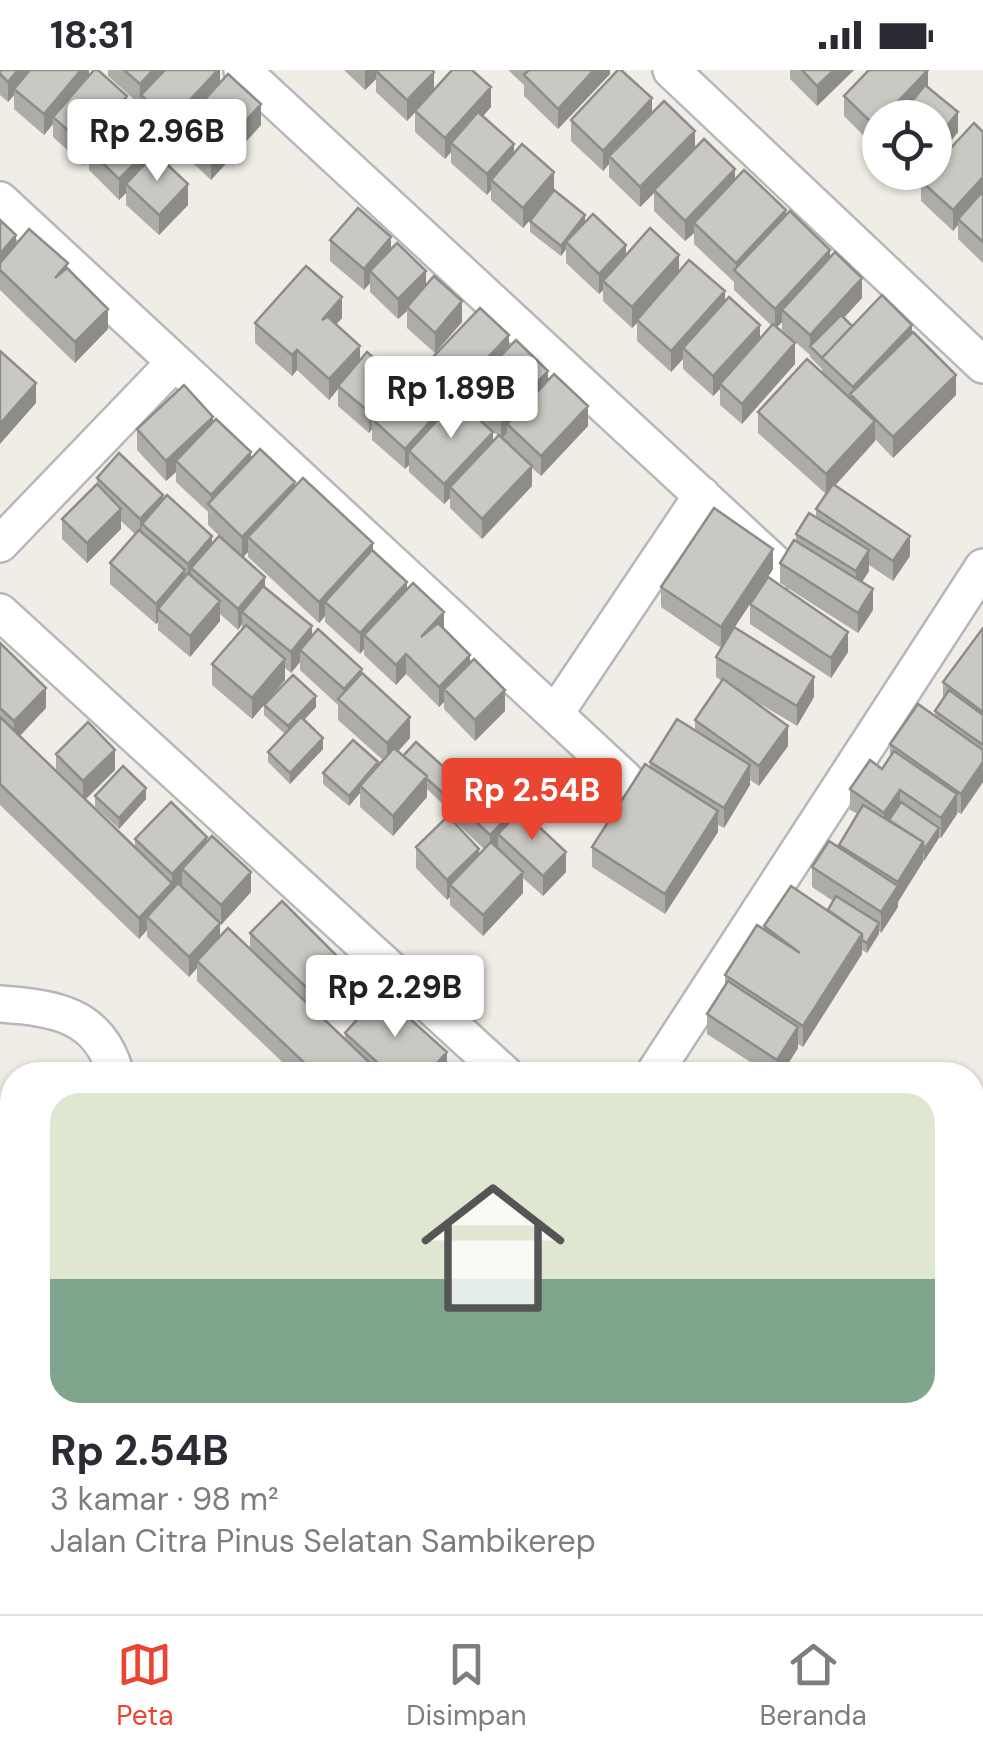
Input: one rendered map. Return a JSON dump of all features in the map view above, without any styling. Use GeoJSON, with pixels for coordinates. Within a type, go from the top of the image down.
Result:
{"type":"FeatureCollection","features":[{"type":"Feature","properties":{"kind":"street"},"geometry":{"type":"LineString","coordinates":[[242,70],[782,570]]}},
{"type":"Feature","properties":{"kind":"street"},"geometry":{"type":"LineString","coordinates":[[671,70],[983,365]]}},
{"type":"Feature","properties":{"kind":"street"},"geometry":{"type":"LineString","coordinates":[[0,200],[625,779]]}},
{"type":"Feature","properties":{"kind":"street"},"geometry":{"type":"LineString","coordinates":[[0,544],[175,362]]}},
{"type":"Feature","properties":{"kind":"street"},"geometry":{"type":"LineString","coordinates":[[556,714],[702,495]]}},
{"type":"Feature","properties":{"kind":"street"},"geometry":{"type":"LineString","coordinates":[[662,1062],[983,567]]}},
{"type":"Feature","properties":{"kind":"street"},"geometry":{"type":"LineString","coordinates":[[0,612],[492,1062]]}},
{"type":"Feature","properties":{"kind":"street"},"geometry":{"type":"LineString","coordinates":[[0,1004],[45,1007],[85,1022],[113,1062]]}},
{"type":"Feature","properties":{"kind":"building"},"geometry":{"type":"Polygon","coordinates":[[[0,70],[18,70],[8,82],[0,70]]]}},
{"type":"Feature","properties":{"kind":"building"},"geometry":{"type":"Polygon","coordinates":[[[30,70],[81,70],[44,114],[14,89],[30,70]]]}},
{"type":"Feature","properties":{"kind":"building"},"geometry":{"type":"Polygon","coordinates":[[[94,70],[127,96],[84,145],[53,117],[94,70]]]}},
{"type":"Feature","properties":{"kind":"building"},"geometry":{"type":"Polygon","coordinates":[[[124,70],[153,70],[140,84],[124,70]]]}},
{"type":"Feature","properties":{"kind":"building"},"geometry":{"type":"Polygon","coordinates":[[[165,70],[218,70],[169,122],[141,95],[165,70]]]}},
{"type":"Feature","properties":{"kind":"building"},"geometry":{"type":"Polygon","coordinates":[[[377,70],[432,70],[434,72],[407,100],[377,70]]]}},
{"type":"Feature","properties":{"kind":"building"},"geometry":{"type":"Polygon","coordinates":[[[452,70],[472,70],[491,87],[445,138],[415,111],[452,70]]]}},
{"type":"Feature","properties":{"kind":"building"},"geometry":{"type":"Polygon","coordinates":[[[529,70],[594,70],[558,109],[524,75],[529,70]]]}},
{"type":"Feature","properties":{"kind":"building"},"geometry":{"type":"Polygon","coordinates":[[[618,70],[652,98],[603,151],[571,120],[618,70]]]}},
{"type":"Feature","properties":{"kind":"building"},"geometry":{"type":"Polygon","coordinates":[[[802,70],[834,70],[817,86],[802,70]]]}},
{"type":"Feature","properties":{"kind":"building"},"geometry":{"type":"Polygon","coordinates":[[[869,70],[928,70],[899,100],[862,100],[862,113],[844,96],[869,70]]]}},
{"type":"Feature","properties":{"kind":"building"},"geometry":{"type":"Polygon","coordinates":[[[228,74],[261,104],[211,160],[178,129],[228,74]]]}},
{"type":"Feature","properties":{"kind":"building"},"geometry":{"type":"Polygon","coordinates":[[[925,85],[943,100],[913,100],[925,85]]]}},
{"type":"Feature","properties":{"kind":"building"},"geometry":{"type":"Polygon","coordinates":[[[664,101],[695,131],[640,187],[609,156],[664,101]]]}},
{"type":"Feature","properties":{"kind":"building"},"geometry":{"type":"Polygon","coordinates":[[[478,112],[514,144],[487,174],[451,143],[478,112]]]}},
{"type":"Feature","properties":{"kind":"building"},"geometry":{"type":"Polygon","coordinates":[[[119,119],[150,148],[119,179],[89,150],[119,119]]]}},
{"type":"Feature","properties":{"kind":"building"},"geometry":{"type":"Polygon","coordinates":[[[974,123],[983,132],[983,177],[953,210],[931,190],[952,190],[952,147],[974,123]]]}},
{"type":"Feature","properties":{"kind":"building"},"geometry":{"type":"Polygon","coordinates":[[[704,139],[735,169],[685,221],[654,190],[704,139]]]}},
{"type":"Feature","properties":{"kind":"building"},"geometry":{"type":"Polygon","coordinates":[[[522,144],[554,172],[523,208],[491,180],[522,144]]]}},
{"type":"Feature","properties":{"kind":"building"},"geometry":{"type":"Polygon","coordinates":[[[155,153],[188,184],[159,215],[126,184],[155,153]]]}},
{"type":"Feature","properties":{"kind":"building"},"geometry":{"type":"Polygon","coordinates":[[[744,170],[786,210],[736,263],[694,223],[744,170]]]}},
{"type":"Feature","properties":{"kind":"building"},"geometry":{"type":"Polygon","coordinates":[[[554,190],[585,215],[561,246],[530,221],[554,190]]]}},
{"type":"Feature","properties":{"kind":"building"},"geometry":{"type":"Polygon","coordinates":[[[983,191],[983,242],[958,219],[983,191]]]}},
{"type":"Feature","properties":{"kind":"building"},"geometry":{"type":"Polygon","coordinates":[[[358,208],[391,237],[364,269],[330,240],[358,208]]]}},
{"type":"Feature","properties":{"kind":"building"},"geometry":{"type":"Polygon","coordinates":[[[790,211],[830,250],[775,309],[734,270],[790,211]]]}},
{"type":"Feature","properties":{"kind":"building"},"geometry":{"type":"Polygon","coordinates":[[[593,214],[626,245],[599,274],[566,242],[593,214]]]}},
{"type":"Feature","properties":{"kind":"building"},"geometry":{"type":"Polygon","coordinates":[[[0,220],[16,235],[0,254],[0,220]]]}},
{"type":"Feature","properties":{"kind":"building"},"geometry":{"type":"Polygon","coordinates":[[[650,228],[679,255],[632,307],[603,281],[650,228]]]}},
{"type":"Feature","properties":{"kind":"building"},"geometry":{"type":"Polygon","coordinates":[[[29,229],[68,263],[55,278],[67,268],[108,309],[75,342],[0,270],[0,263],[29,229]]]}},
{"type":"Feature","properties":{"kind":"building"},"geometry":{"type":"Polygon","coordinates":[[[397,243],[426,271],[398,299],[370,271],[397,243]]]}},
{"type":"Feature","properties":{"kind":"building"},"geometry":{"type":"Polygon","coordinates":[[[835,252],[862,278],[810,335],[782,310],[835,252]]]}},
{"type":"Feature","properties":{"kind":"building"},"geometry":{"type":"Polygon","coordinates":[[[689,260],[725,291],[671,351],[637,320],[689,260]]]}},
{"type":"Feature","properties":{"kind":"building"},"geometry":{"type":"Polygon","coordinates":[[[306,266],[342,297],[322,320],[328,317],[360,346],[329,379],[297,350],[292,355],[255,323],[306,266]]]}},
{"type":"Feature","properties":{"kind":"building"},"geometry":{"type":"Polygon","coordinates":[[[434,276],[462,301],[435,333],[407,307],[434,276]]]}},
{"type":"Feature","properties":{"kind":"building"},"geometry":{"type":"Polygon","coordinates":[[[882,295],[912,325],[853,387],[822,358],[882,295]]]}},
{"type":"Feature","properties":{"kind":"building"},"geometry":{"type":"Polygon","coordinates":[[[729,297],[760,325],[713,376],[683,348],[729,297]]]}},
{"type":"Feature","properties":{"kind":"building"},"geometry":{"type":"Polygon","coordinates":[[[480,308],[509,335],[461,386],[432,358],[480,308]]]}},
{"type":"Feature","properties":{"kind":"building"},"geometry":{"type":"Polygon","coordinates":[[[841,315],[852,326],[822,358],[810,346],[841,315]]]}},
{"type":"Feature","properties":{"kind":"building"},"geometry":{"type":"Polygon","coordinates":[[[773,324],[795,343],[742,404],[720,384],[773,324]]]}},
{"type":"Feature","properties":{"kind":"building"},"geometry":{"type":"Polygon","coordinates":[[[913,332],[956,375],[893,437],[850,394],[913,332]]]}},
{"type":"Feature","properties":{"kind":"building"},"geometry":{"type":"Polygon","coordinates":[[[516,340],[548,371],[501,419],[469,388],[516,340]]]}},
{"type":"Feature","properties":{"kind":"building"},"geometry":{"type":"Polygon","coordinates":[[[0,351],[36,383],[0,424],[0,351]]]}},
{"type":"Feature","properties":{"kind":"building"},"geometry":{"type":"Polygon","coordinates":[[[367,352],[398,379],[369,412],[338,386],[367,352]]]}},
{"type":"Feature","properties":{"kind":"building"},"geometry":{"type":"Polygon","coordinates":[[[807,359],[875,421],[826,474],[758,412],[807,359]]]}},
{"type":"Feature","properties":{"kind":"building"},"geometry":{"type":"Polygon","coordinates":[[[418,368],[452,397],[405,449],[372,419],[418,368]]]}},
{"type":"Feature","properties":{"kind":"building"},"geometry":{"type":"Polygon","coordinates":[[[554,374],[588,406],[541,456],[507,424],[554,374]]]}},
{"type":"Feature","properties":{"kind":"building"},"geometry":{"type":"Polygon","coordinates":[[[184,385],[213,417],[166,461],[137,429],[184,385]]]}},
{"type":"Feature","properties":{"kind":"building"},"geometry":{"type":"Polygon","coordinates":[[[457,399],[493,432],[444,484],[409,451],[457,399]]]}},
{"type":"Feature","properties":{"kind":"building"},"geometry":{"type":"Polygon","coordinates":[[[216,419],[251,452],[211,495],[176,461],[216,419]]]}},
{"type":"Feature","properties":{"kind":"building"},"geometry":{"type":"Polygon","coordinates":[[[499,435],[532,466],[482,519],[450,487],[499,435]]]}},
{"type":"Feature","properties":{"kind":"building"},"geometry":{"type":"Polygon","coordinates":[[[260,449],[295,482],[242,537],[208,504],[260,449]]]}},
{"type":"Feature","properties":{"kind":"building"},"geometry":{"type":"Polygon","coordinates":[[[119,453],[163,495],[140,519],[97,478],[119,453]]]}},
{"type":"Feature","properties":{"kind":"building"},"geometry":{"type":"Polygon","coordinates":[[[303,478],[373,543],[319,602],[248,537],[303,478]]]}},
{"type":"Feature","properties":{"kind":"building"},"geometry":{"type":"Polygon","coordinates":[[[97,484],[121,509],[87,543],[62,519],[97,484]]]}},
{"type":"Feature","properties":{"kind":"building"},"geometry":{"type":"Polygon","coordinates":[[[833,484],[910,536],[893,561],[816,509],[833,484]]]}},
{"type":"Feature","properties":{"kind":"building"},"geometry":{"type":"Polygon","coordinates":[[[167,495],[212,536],[188,564],[142,524],[167,495]]]}},
{"type":"Feature","properties":{"kind":"building"},"geometry":{"type":"Polygon","coordinates":[[[714,508],[773,549],[721,627],[661,587],[714,508]]]}},
{"type":"Feature","properties":{"kind":"building"},"geometry":{"type":"Polygon","coordinates":[[[809,513],[869,550],[856,571],[796,534],[809,513]]]}},
{"type":"Feature","properties":{"kind":"building"},"geometry":{"type":"Polygon","coordinates":[[[139,530],[185,570],[156,604],[110,563],[139,530]]]}},
{"type":"Feature","properties":{"kind":"building"},"geometry":{"type":"Polygon","coordinates":[[[219,536],[265,577],[238,609],[191,568],[219,536]]]}},
{"type":"Feature","properties":{"kind":"building"},"geometry":{"type":"Polygon","coordinates":[[[794,540],[873,589],[858,613],[780,563],[794,540]]]}},
{"type":"Feature","properties":{"kind":"building"},"geometry":{"type":"Polygon","coordinates":[[[372,550],[407,582],[360,633],[325,602],[372,550]]]}},
{"type":"Feature","properties":{"kind":"building"},"geometry":{"type":"Polygon","coordinates":[[[188,573],[220,601],[190,636],[158,609],[188,573]]]}},
{"type":"Feature","properties":{"kind":"building"},"geometry":{"type":"Polygon","coordinates":[[[768,577],[848,632],[831,658],[750,604],[768,577]]]}},
{"type":"Feature","properties":{"kind":"building"},"geometry":{"type":"Polygon","coordinates":[[[413,583],[444,612],[421,637],[438,623],[470,655],[439,687],[406,654],[396,665],[364,635],[413,583]]]}},
{"type":"Feature","properties":{"kind":"building"},"geometry":{"type":"Polygon","coordinates":[[[263,586],[312,626],[291,652],[242,612],[263,586]]]}},
{"type":"Feature","properties":{"kind":"building"},"geometry":{"type":"Polygon","coordinates":[[[246,625],[285,659],[252,698],[212,664],[246,625]]]}},
{"type":"Feature","properties":{"kind":"building"},"geometry":{"type":"Polygon","coordinates":[[[734,627],[814,677],[797,706],[716,657],[734,627]]]}},
{"type":"Feature","properties":{"kind":"building"},"geometry":{"type":"Polygon","coordinates":[[[983,628],[983,712],[943,682],[983,628]]]}},
{"type":"Feature","properties":{"kind":"building"},"geometry":{"type":"Polygon","coordinates":[[[318,629],[362,669],[344,689],[300,650],[318,629]]]}},
{"type":"Feature","properties":{"kind":"building"},"geometry":{"type":"Polygon","coordinates":[[[0,643],[46,688],[14,721],[0,708],[0,643]]]}},
{"type":"Feature","properties":{"kind":"building"},"geometry":{"type":"Polygon","coordinates":[[[474,659],[505,690],[475,720],[444,689],[474,659]]]}},
{"type":"Feature","properties":{"kind":"building"},"geometry":{"type":"Polygon","coordinates":[[[362,673],[410,717],[387,743],[338,699],[362,673]]]}},
{"type":"Feature","properties":{"kind":"building"},"geometry":{"type":"Polygon","coordinates":[[[293,675],[316,696],[288,726],[264,705],[293,675]]]}},
{"type":"Feature","properties":{"kind":"building"},"geometry":{"type":"Polygon","coordinates":[[[723,679],[788,726],[759,766],[695,720],[723,679]]]}},
{"type":"Feature","properties":{"kind":"building"},"geometry":{"type":"Polygon","coordinates":[[[949,690],[983,715],[983,745],[935,711],[949,690]]]}},
{"type":"Feature","properties":{"kind":"building"},"geometry":{"type":"Polygon","coordinates":[[[918,704],[983,750],[983,762],[961,794],[890,744],[918,704]]]}},
{"type":"Feature","properties":{"kind":"building"},"geometry":{"type":"Polygon","coordinates":[[[0,717],[172,883],[139,918],[0,784],[0,717]]]}},
{"type":"Feature","properties":{"kind":"building"},"geometry":{"type":"Polygon","coordinates":[[[301,717],[323,738],[290,773],[268,752],[301,717]]]}},
{"type":"Feature","properties":{"kind":"building"},"geometry":{"type":"Polygon","coordinates":[[[677,719],[750,765],[724,808],[650,762],[677,719]]]}},
{"type":"Feature","properties":{"kind":"building"},"geometry":{"type":"Polygon","coordinates":[[[88,722],[115,750],[83,781],[56,754],[88,722]]]}},
{"type":"Feature","properties":{"kind":"building"},"geometry":{"type":"Polygon","coordinates":[[[353,740],[378,762],[349,796],[323,773],[353,740]]]}},
{"type":"Feature","properties":{"kind":"building"},"geometry":{"type":"Polygon","coordinates":[[[416,742],[458,780],[446,796],[403,756],[416,742]]]}},
{"type":"Feature","properties":{"kind":"building"},"geometry":{"type":"Polygon","coordinates":[[[394,748],[427,776],[393,816],[360,786],[394,748]]]}},
{"type":"Feature","properties":{"kind":"building"},"geometry":{"type":"Polygon","coordinates":[[[894,751],[957,794],[941,818],[900,790],[884,813],[850,789],[870,760],[882,769],[894,751]]]}},
{"type":"Feature","properties":{"kind":"building"},"geometry":{"type":"Polygon","coordinates":[[[645,764],[718,811],[665,894],[592,847],[645,764]]]}},
{"type":"Feature","properties":{"kind":"building"},"geometry":{"type":"Polygon","coordinates":[[[123,766],[146,788],[119,818],[95,796],[123,766]]]}},
{"type":"Feature","properties":{"kind":"building"},"geometry":{"type":"Polygon","coordinates":[[[467,772],[510,814],[490,835],[446,793],[467,772]]]}},
{"type":"Feature","properties":{"kind":"building"},"geometry":{"type":"Polygon","coordinates":[[[171,802],[207,837],[172,874],[135,839],[171,802]]]}},
{"type":"Feature","properties":{"kind":"building"},"geometry":{"type":"Polygon","coordinates":[[[901,802],[939,828],[924,850],[923,842],[889,820],[901,802]]]}},
{"type":"Feature","properties":{"kind":"building"},"geometry":{"type":"Polygon","coordinates":[[[863,805],[923,842],[898,882],[839,845],[863,805]]]}},
{"type":"Feature","properties":{"kind":"building"},"geometry":{"type":"Polygon","coordinates":[[[521,810],[566,852],[543,876],[498,834],[521,810]]]}},
{"type":"Feature","properties":{"kind":"building"},"geometry":{"type":"Polygon","coordinates":[[[448,816],[479,849],[447,880],[416,847],[448,816]]]}},
{"type":"Feature","properties":{"kind":"building"},"geometry":{"type":"Polygon","coordinates":[[[212,836],[251,872],[221,905],[182,869],[212,836]]]}},
{"type":"Feature","properties":{"kind":"building"},"geometry":{"type":"Polygon","coordinates":[[[829,841],[898,886],[881,912],[812,867],[829,841]]]}},
{"type":"Feature","properties":{"kind":"building"},"geometry":{"type":"Polygon","coordinates":[[[491,842],[523,872],[483,915],[450,885],[491,842]]]}},
{"type":"Feature","properties":{"kind":"building"},"geometry":{"type":"Polygon","coordinates":[[[178,883],[220,923],[189,957],[147,917],[178,883]]]}},
{"type":"Feature","properties":{"kind":"building"},"geometry":{"type":"Polygon","coordinates":[[[791,886],[862,934],[803,1026],[725,975],[757,925],[800,953],[764,926],[791,886]]]}},
{"type":"Feature","properties":{"kind":"building"},"geometry":{"type":"Polygon","coordinates":[[[836,896],[879,923],[867,943],[862,934],[828,910],[836,896]]]}},
{"type":"Feature","properties":{"kind":"building"},"geometry":{"type":"Polygon","coordinates":[[[282,901],[343,962],[313,994],[250,933],[282,901]]]}},
{"type":"Feature","properties":{"kind":"building"},"geometry":{"type":"Polygon","coordinates":[[[228,928],[369,1062],[303,1062],[197,961],[228,928]]]}},
{"type":"Feature","properties":{"kind":"building"},"geometry":{"type":"Polygon","coordinates":[[[728,981],[798,1027],[777,1060],[707,1014],[728,981]]]}},
{"type":"Feature","properties":{"kind":"building"},"geometry":{"type":"Polygon","coordinates":[[[381,993],[447,1052],[438,1062],[377,1062],[345,1033],[381,993]]]}}]}
